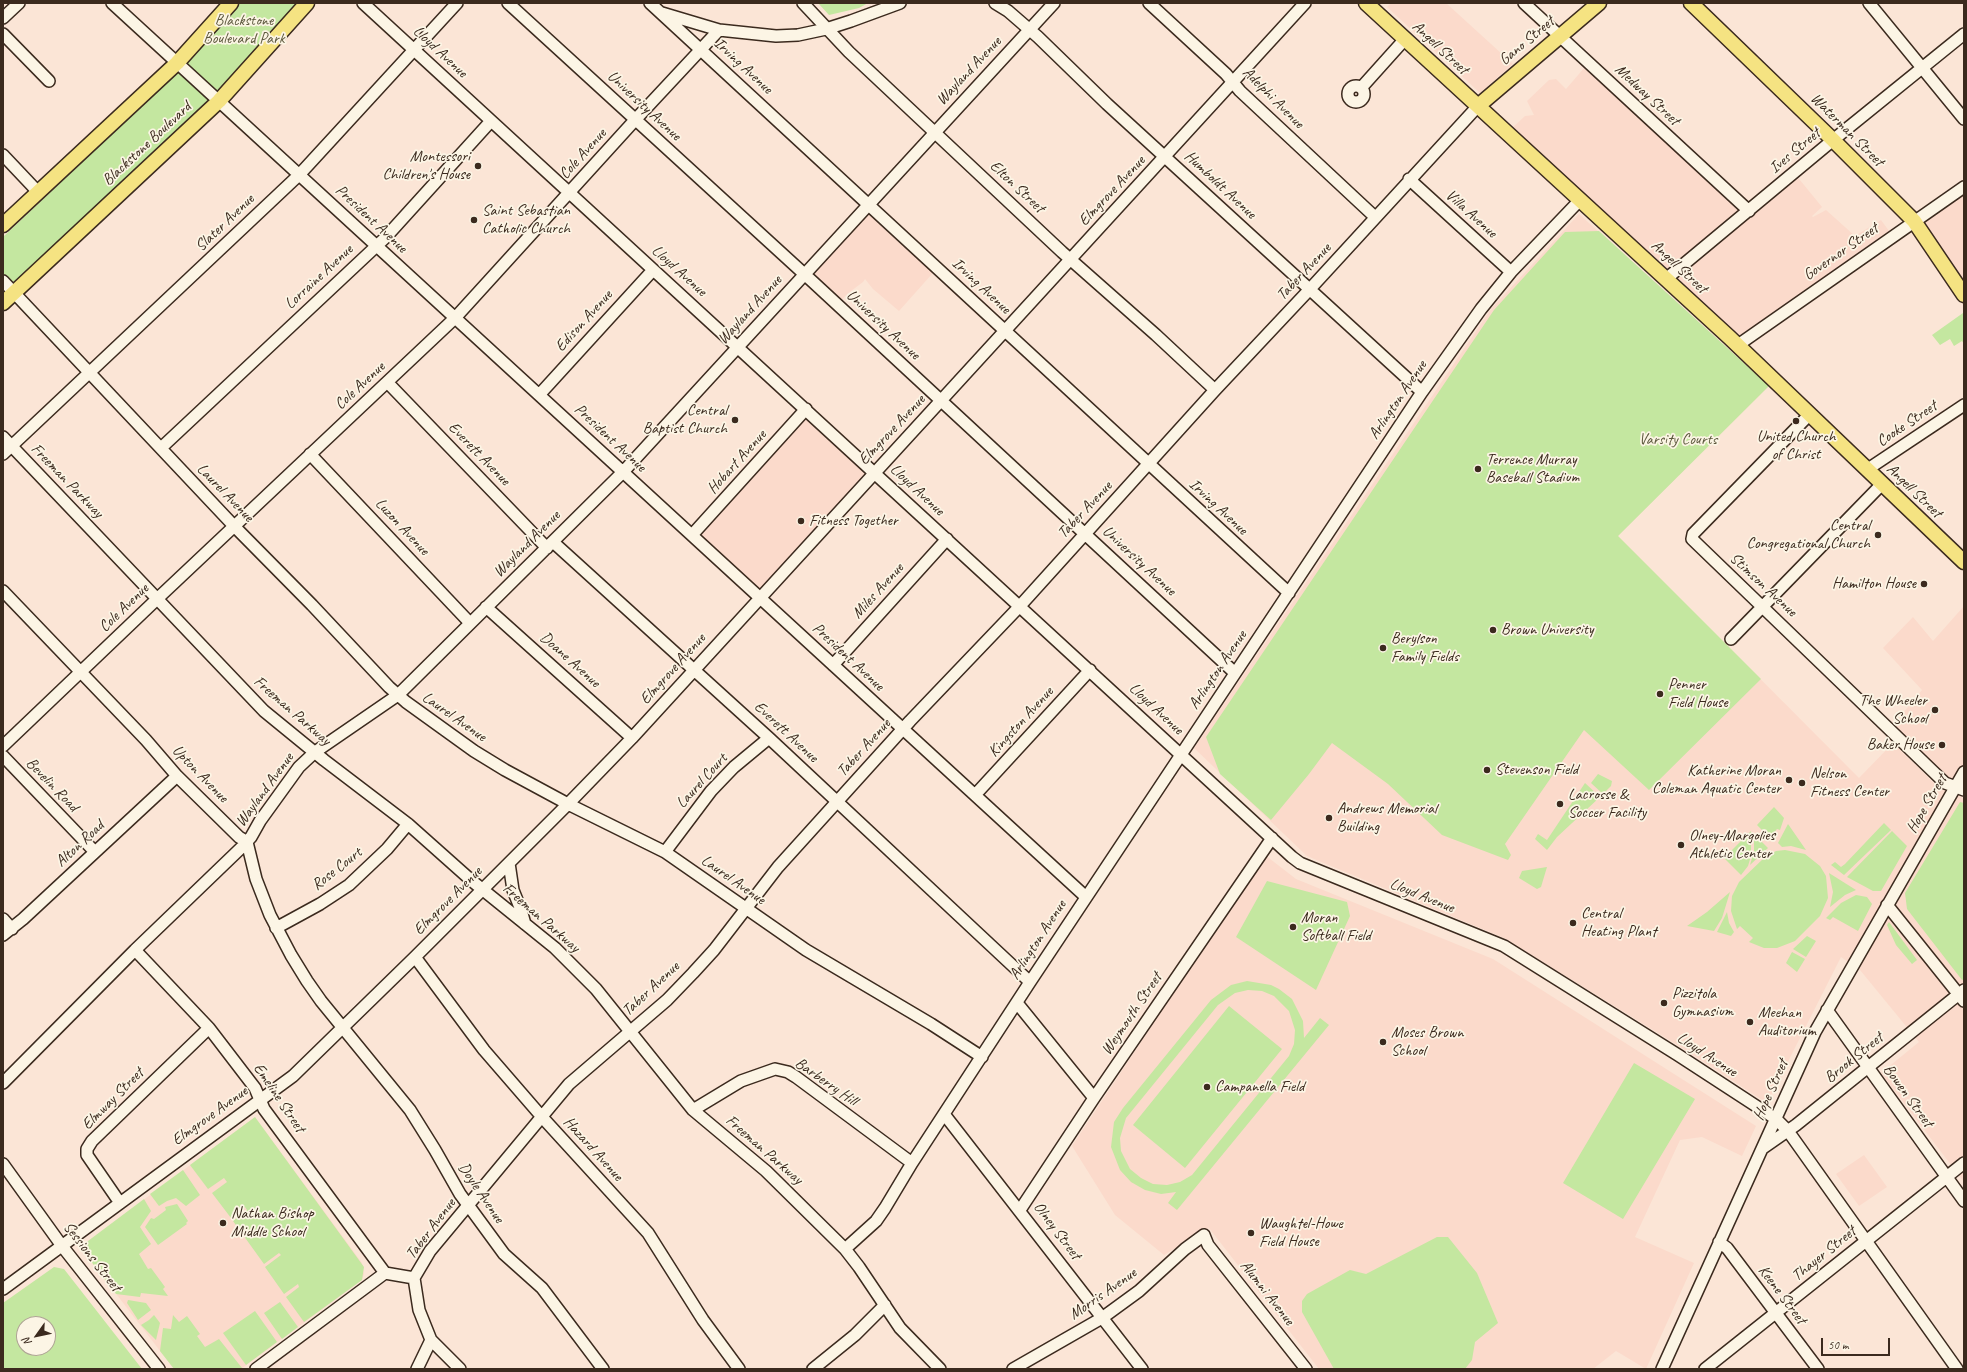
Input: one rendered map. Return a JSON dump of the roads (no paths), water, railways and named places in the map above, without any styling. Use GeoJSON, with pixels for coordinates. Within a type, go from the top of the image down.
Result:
{"type":"FeatureCollection","features":[{"type":"Feature","properties":{"kind":"main road"},"geometry":{"type":"LineString","coordinates":[[3,225],[177,63],[231,3]]}},
{"type":"Feature","properties":{"kind":"main road","name":"Blackstone Boulevard"},"geometry":{"type":"LineString","coordinates":[[3,303],[13,292],[219,101],[307,3]]}},
{"type":"Feature","properties":{"kind":"main road","name":"Angell Street"},"geometry":{"type":"LineString","coordinates":[[1366,3],[1738,345],[1964,562]]}},
{"type":"Feature","properties":{"kind":"main road","name":"Gano Street"},"geometry":{"type":"LineString","coordinates":[[1478,106],[1599,3]]}},
{"type":"Feature","properties":{"kind":"main road","name":"Waterman Street"},"geometry":{"type":"LineString","coordinates":[[1691,3],[1833,140],[1914,221],[1964,295]]}},
{"type":"Feature","properties":{"kind":"street"},"geometry":{"type":"LineString","coordinates":[[3,18],[19,3]]}},
{"type":"Feature","properties":{"kind":"street","name":"President Avenue"},"geometry":{"type":"LineString","coordinates":[[112,3],[1086,897]]}},
{"type":"Feature","properties":{"kind":"street","name":"Lloyd Avenue"},"geometry":{"type":"LineString","coordinates":[[363,3],[806,409],[1019,607],[1090,670],[1300,863],[1504,946],[1678,1055],[1776,1119],[1788,1131],[1865,1242],[1957,1369]]}},
{"type":"Feature","properties":{"kind":"street","name":"Slater Avenue"},"geometry":{"type":"LineString","coordinates":[[3,454],[90,374],[299,175],[457,3]]}},
{"type":"Feature","properties":{"kind":"street","name":"University Avenue"},"geometry":{"type":"LineString","coordinates":[[508,3],[1235,673]]}},
{"type":"Feature","properties":{"kind":"street","name":"Irving Avenue"},"geometry":{"type":"LineString","coordinates":[[650,3],[1289,593]]}},
{"type":"Feature","properties":{"kind":"street","name":"Elton Street"},"geometry":{"type":"LineString","coordinates":[[803,3],[826,29],[935,132],[1214,390]]}},
{"type":"Feature","properties":{"kind":"street"},"geometry":{"type":"LineString","coordinates":[[661,13],[719,30],[776,36],[798,35],[826,29],[900,3]]}},
{"type":"Feature","properties":{"kind":"street","name":"Humboldt Avenue"},"geometry":{"type":"LineString","coordinates":[[996,3],[1029,29],[1422,392]]}},
{"type":"Feature","properties":{"kind":"street","name":"Wayland Avenue"},"geometry":{"type":"LineString","coordinates":[[3,1083],[135,950],[247,842],[260,821],[299,767],[315,752],[398,695],[486,606],[623,472],[1054,3]]}},
{"type":"Feature","properties":{"kind":"street","name":"Adelphi Avenue"},"geometry":{"type":"LineString","coordinates":[[1149,3],[1226,74],[1240,91],[1375,217]]}},
{"type":"Feature","properties":{"kind":"street","name":"Elmgrove Avenue"},"geometry":{"type":"LineString","coordinates":[[3,1289],[304,1065],[415,956],[568,804],[632,738],[1305,3]]}},
{"type":"Feature","properties":{"kind":"street","name":"Medway Street"},"geometry":{"type":"LineString","coordinates":[[1524,3],[1749,211]]}},
{"type":"Feature","properties":{"kind":"street"},"geometry":{"type":"LineString","coordinates":[[1869,3],[1964,119]]}},
{"type":"Feature","properties":{"kind":"street","name":"Cole Avenue"},"geometry":{"type":"LineString","coordinates":[[3,745],[310,454],[388,383],[455,318],[719,30]]}},
{"type":"Feature","properties":{"kind":"street"},"geometry":{"type":"LineString","coordinates":[[3,34],[49,81]]}},
{"type":"Feature","properties":{"kind":"street","name":"Ives Street"},"geometry":{"type":"LineString","coordinates":[[1666,279],[1833,140],[1923,69],[1964,34]]}},
{"type":"Feature","properties":{"kind":"street"},"geometry":{"type":"LineString","coordinates":[[1362,88],[1405,39]]}},
{"type":"Feature","properties":{"kind":"street","name":"Taber Avenue"},"geometry":{"type":"LineString","coordinates":[[386,1273],[414,1278],[430,1251],[569,1084],[667,1000],[693,973],[714,950],[778,868],[903,729],[1019,607],[1214,390],[1310,290],[1409,179],[1478,106]]}},
{"type":"Feature","properties":{"kind":"street","name":"Lorraine Avenue"},"geometry":{"type":"LineString","coordinates":[[161,448],[376,246],[492,121]]}},
{"type":"Feature","properties":{"kind":"street"},"geometry":{"type":"LineString","coordinates":[[3,155],[38,192]]}},
{"type":"Feature","properties":{"kind":"street","name":"Villa Avenue"},"geometry":{"type":"LineString","coordinates":[[1409,179],[1511,272]]}},
{"type":"Feature","properties":{"kind":"street","name":"Governor Street"},"geometry":{"type":"LineString","coordinates":[[1738,345],[1964,187]]}},
{"type":"Feature","properties":{"kind":"street","name":"Arlington Avenue"},"geometry":{"type":"LineString","coordinates":[[845,1249],[876,1221],[1030,982],[1422,392],[1481,309],[1511,272],[1580,200]]}},
{"type":"Feature","properties":{"kind":"street","name":"Edison Avenue"},"geometry":{"type":"LineString","coordinates":[[539,395],[654,270]]}},
{"type":"Feature","properties":{"kind":"street","name":"Laurel Avenue"},"geometry":{"type":"LineString","coordinates":[[3,282],[234,526],[398,695],[474,751],[568,804],[665,852],[806,950],[931,1024],[982,1057]]}},
{"type":"Feature","properties":{"kind":"street","name":"Everett Avenue"},"geometry":{"type":"LineString","coordinates":[[388,383],[550,545],[769,738],[1030,982]]}},
{"type":"Feature","properties":{"kind":"street","name":"Cooke Street"},"geometry":{"type":"LineString","coordinates":[[1868,469],[1964,405]]}},
{"type":"Feature","properties":{"kind":"street","name":"Hobart Avenue"},"geometry":{"type":"LineString","coordinates":[[692,535],[806,409]]}},
{"type":"Feature","properties":{"kind":"street","name":"Stimson Avenue"},"geometry":{"type":"LineString","coordinates":[[1810,414],[1694,534],[1692,539],[1945,783],[1960,788]]}},
{"type":"Feature","properties":{"kind":"street","name":"Freeman Parkway"},"geometry":{"type":"LineString","coordinates":[[3,437],[264,711],[408,824],[482,889],[555,948],[596,989],[694,1110],[771,1176],[845,1249],[859,1267],[900,1328],[940,1369]]}},
{"type":"Feature","properties":{"kind":"street","name":"Luzon Avenue"},"geometry":{"type":"LineString","coordinates":[[310,454],[470,623]]}},
{"type":"Feature","properties":{"kind":"street"},"geometry":{"type":"LineString","coordinates":[[1731,639],[1882,484]]}},
{"type":"Feature","properties":{"kind":"street","name":"Miles Avenue"},"geometry":{"type":"LineString","coordinates":[[833,665],[947,540]]}},
{"type":"Feature","properties":{"kind":"street","name":"Upton Avenue"},"geometry":{"type":"LineString","coordinates":[[3,591],[146,740],[177,776],[239,837],[247,842]]}},
{"type":"Feature","properties":{"kind":"street","name":"Doane Avenue"},"geometry":{"type":"LineString","coordinates":[[486,606],[632,738]]}},
{"type":"Feature","properties":{"kind":"street","name":"Kingston Avenue"},"geometry":{"type":"LineString","coordinates":[[976,795],[1090,670]]}},
{"type":"Feature","properties":{"kind":"street","name":"Laurel Court"},"geometry":{"type":"LineString","coordinates":[[665,852],[711,791],[734,767],[769,738]]}},
{"type":"Feature","properties":{"kind":"street","name":"Bevelin Road"},"geometry":{"type":"LineString","coordinates":[[3,756],[95,852]]}},
{"type":"Feature","properties":{"kind":"street","name":"Hope Street"},"geometry":{"type":"LineString","coordinates":[[1666,1368],[1719,1242],[1815,1032],[1887,905],[1960,788],[1964,772]]}},
{"type":"Feature","properties":{"kind":"street","name":"Alton Road"},"geometry":{"type":"LineString","coordinates":[[7,932],[177,776]]}},
{"type":"Feature","properties":{"kind":"street","name":"Rose Court"},"geometry":{"type":"LineString","coordinates":[[276,928],[349,885],[387,849],[408,824]]}},
{"type":"Feature","properties":{"kind":"street","name":"Weymouth Street"},"geometry":{"type":"LineString","coordinates":[[1020,1210],[1094,1098],[1272,838]]}},
{"type":"Feature","properties":{"kind":"street"},"geometry":{"type":"LineString","coordinates":[[247,842],[256,879],[276,928],[307,981],[342,1027]]}},
{"type":"Feature","properties":{"kind":"street"},"geometry":{"type":"LineString","coordinates":[[509,863],[513,890],[525,924]]}},
{"type":"Feature","properties":{"kind":"street"},"geometry":{"type":"LineString","coordinates":[[1887,905],[1962,995]]}},
{"type":"Feature","properties":{"kind":"street"},"geometry":{"type":"LineString","coordinates":[[3,918],[7,932]]}},
{"type":"Feature","properties":{"kind":"street","name":"Emeline Street"},"geometry":{"type":"LineString","coordinates":[[135,950],[209,1028],[255,1088],[264,1109],[386,1273]]}},
{"type":"Feature","properties":{"kind":"street","name":"Hazard Avenue"},"geometry":{"type":"LineString","coordinates":[[415,956],[484,1050],[542,1117],[648,1233],[703,1320],[739,1369]]}},
{"type":"Feature","properties":{"kind":"street","name":"Brook Street"},"geometry":{"type":"LineString","coordinates":[[1762,1149],[1788,1131],[1962,995]]}},
{"type":"Feature","properties":{"kind":"street"},"geometry":{"type":"LineString","coordinates":[[1017,1003],[1094,1098]]}},
{"type":"Feature","properties":{"kind":"street","name":"Bowen Street"},"geometry":{"type":"LineString","coordinates":[[1827,1010],[1867,1068],[1964,1200]]}},
{"type":"Feature","properties":{"kind":"street","name":"Doyle Avenue"},"geometry":{"type":"LineString","coordinates":[[342,1027],[410,1110],[468,1206],[504,1254],[542,1288],[603,1369]]}},
{"type":"Feature","properties":{"kind":"street","name":"Elmway Street"},"geometry":{"type":"LineString","coordinates":[[120,1203],[87,1155],[87,1148],[209,1028]]}},
{"type":"Feature","properties":{"kind":"street","name":"Barberry Hill"},"geometry":{"type":"LineString","coordinates":[[694,1110],[741,1081],[775,1069],[788,1072],[912,1164]]}},
{"type":"Feature","properties":{"kind":"street","name":"Olney Street"},"geometry":{"type":"LineString","coordinates":[[944,1114],[1142,1369]]}},
{"type":"Feature","properties":{"kind":"street","name":"Sessions Street"},"geometry":{"type":"LineString","coordinates":[[3,1164],[62,1246],[159,1369]]}},
{"type":"Feature","properties":{"kind":"street","name":"Thayer Street"},"geometry":{"type":"LineString","coordinates":[[1704,1369],[1964,1164]]}},
{"type":"Feature","properties":{"kind":"street","name":"Morris Avenue"},"geometry":{"type":"LineString","coordinates":[[1013,1369],[1102,1318],[1139,1291],[1184,1249],[1204,1235]]}},
{"type":"Feature","properties":{"kind":"street","name":"Alumni Avenue"},"geometry":{"type":"LineString","coordinates":[[1204,1235],[1208,1245],[1306,1369]]}},
{"type":"Feature","properties":{"kind":"street","name":"Keene Street"},"geometry":{"type":"LineString","coordinates":[[1719,1242],[1727,1248],[1818,1369]]}},
{"type":"Feature","properties":{"kind":"street"},"geometry":{"type":"LineString","coordinates":[[256,1369],[386,1273]]}},
{"type":"Feature","properties":{"kind":"street"},"geometry":{"type":"LineString","coordinates":[[414,1278],[419,1310],[431,1340],[460,1369]]}},
{"type":"Feature","properties":{"kind":"street"},"geometry":{"type":"LineString","coordinates":[[813,1369],[855,1334],[885,1305]]}},
{"type":"Feature","properties":{"kind":"street"},"geometry":{"type":"LineString","coordinates":[[417,1369],[431,1340]]}},
{"type":"Feature","properties":{"kind":"place","name":"Montessori Children's House"},"geometry":{"type":"Point","coordinates":[478,166]}},
{"type":"Feature","properties":{"kind":"place","name":"Saint Sebastian Catholic Church"},"geometry":{"type":"Point","coordinates":[474,220]}},
{"type":"Feature","properties":{"kind":"place","name":"Central Baptist Church"},"geometry":{"type":"Point","coordinates":[735,420]}},
{"type":"Feature","properties":{"kind":"place","name":"United Church of Christ"},"geometry":{"type":"Point","coordinates":[1796,421]}},
{"type":"Feature","properties":{"kind":"place","name":"Terrence Murray Baseball Stadium"},"geometry":{"type":"Point","coordinates":[1478,469]}},
{"type":"Feature","properties":{"kind":"place","name":"Fitness Together"},"geometry":{"type":"Point","coordinates":[801,521]}},
{"type":"Feature","properties":{"kind":"place","name":"Central Congregational Church"},"geometry":{"type":"Point","coordinates":[1878,535]}},
{"type":"Feature","properties":{"kind":"place","name":"Hamilton House"},"geometry":{"type":"Point","coordinates":[1924,584]}},
{"type":"Feature","properties":{"kind":"place","name":"Brown University"},"geometry":{"type":"Point","coordinates":[1493,630]}},
{"type":"Feature","properties":{"kind":"place","name":"Berylson Family Fields"},"geometry":{"type":"Point","coordinates":[1383,648]}},
{"type":"Feature","properties":{"kind":"place","name":"Penner Field House"},"geometry":{"type":"Point","coordinates":[1660,694]}},
{"type":"Feature","properties":{"kind":"place","name":"The Wheeler School"},"geometry":{"type":"Point","coordinates":[1935,710]}},
{"type":"Feature","properties":{"kind":"place","name":"Baker House"},"geometry":{"type":"Point","coordinates":[1942,745]}},
{"type":"Feature","properties":{"kind":"place","name":"Stevenson Field"},"geometry":{"type":"Point","coordinates":[1487,770]}},
{"type":"Feature","properties":{"kind":"place","name":"Katherine Moran Coleman Aquatic Center"},"geometry":{"type":"Point","coordinates":[1789,780]}},
{"type":"Feature","properties":{"kind":"place","name":"Nelson Fitness Center"},"geometry":{"type":"Point","coordinates":[1802,783]}},
{"type":"Feature","properties":{"kind":"place","name":"Lacrosse & Soccer Facility"},"geometry":{"type":"Point","coordinates":[1560,804]}},
{"type":"Feature","properties":{"kind":"place","name":"Andrews Memorial Building"},"geometry":{"type":"Point","coordinates":[1329,818]}},
{"type":"Feature","properties":{"kind":"place","name":"Olney-Margolies Athletic Center"},"geometry":{"type":"Point","coordinates":[1681,845]}},
{"type":"Feature","properties":{"kind":"place","name":"Central Heating Plant"},"geometry":{"type":"Point","coordinates":[1573,923]}},
{"type":"Feature","properties":{"kind":"place","name":"Moran Softball Field"},"geometry":{"type":"Point","coordinates":[1293,927]}},
{"type":"Feature","properties":{"kind":"place","name":"Pizzitola Gymnasium"},"geometry":{"type":"Point","coordinates":[1664,1003]}},
{"type":"Feature","properties":{"kind":"place","name":"Meehan Auditorium"},"geometry":{"type":"Point","coordinates":[1750,1022]}},
{"type":"Feature","properties":{"kind":"place","name":"Moses Brown School"},"geometry":{"type":"Point","coordinates":[1383,1042]}},
{"type":"Feature","properties":{"kind":"place","name":"Campanella Field"},"geometry":{"type":"Point","coordinates":[1207,1087]}},
{"type":"Feature","properties":{"kind":"place","name":"Nathan Bishop Middle School"},"geometry":{"type":"Point","coordinates":[223,1223]}},
{"type":"Feature","properties":{"kind":"place","name":"Waughtel-Howe Field House"},"geometry":{"type":"Point","coordinates":[1251,1233]}},
{"type":"Feature","properties":{"kind":"park label","name":"Blackstone Boulevard Park"},"geometry":{"type":"Point","coordinates":[244,30]}},
{"type":"Feature","properties":{"kind":"park label","name":"Varsity Courts"},"geometry":{"type":"Point","coordinates":[1678,440]}}]}
